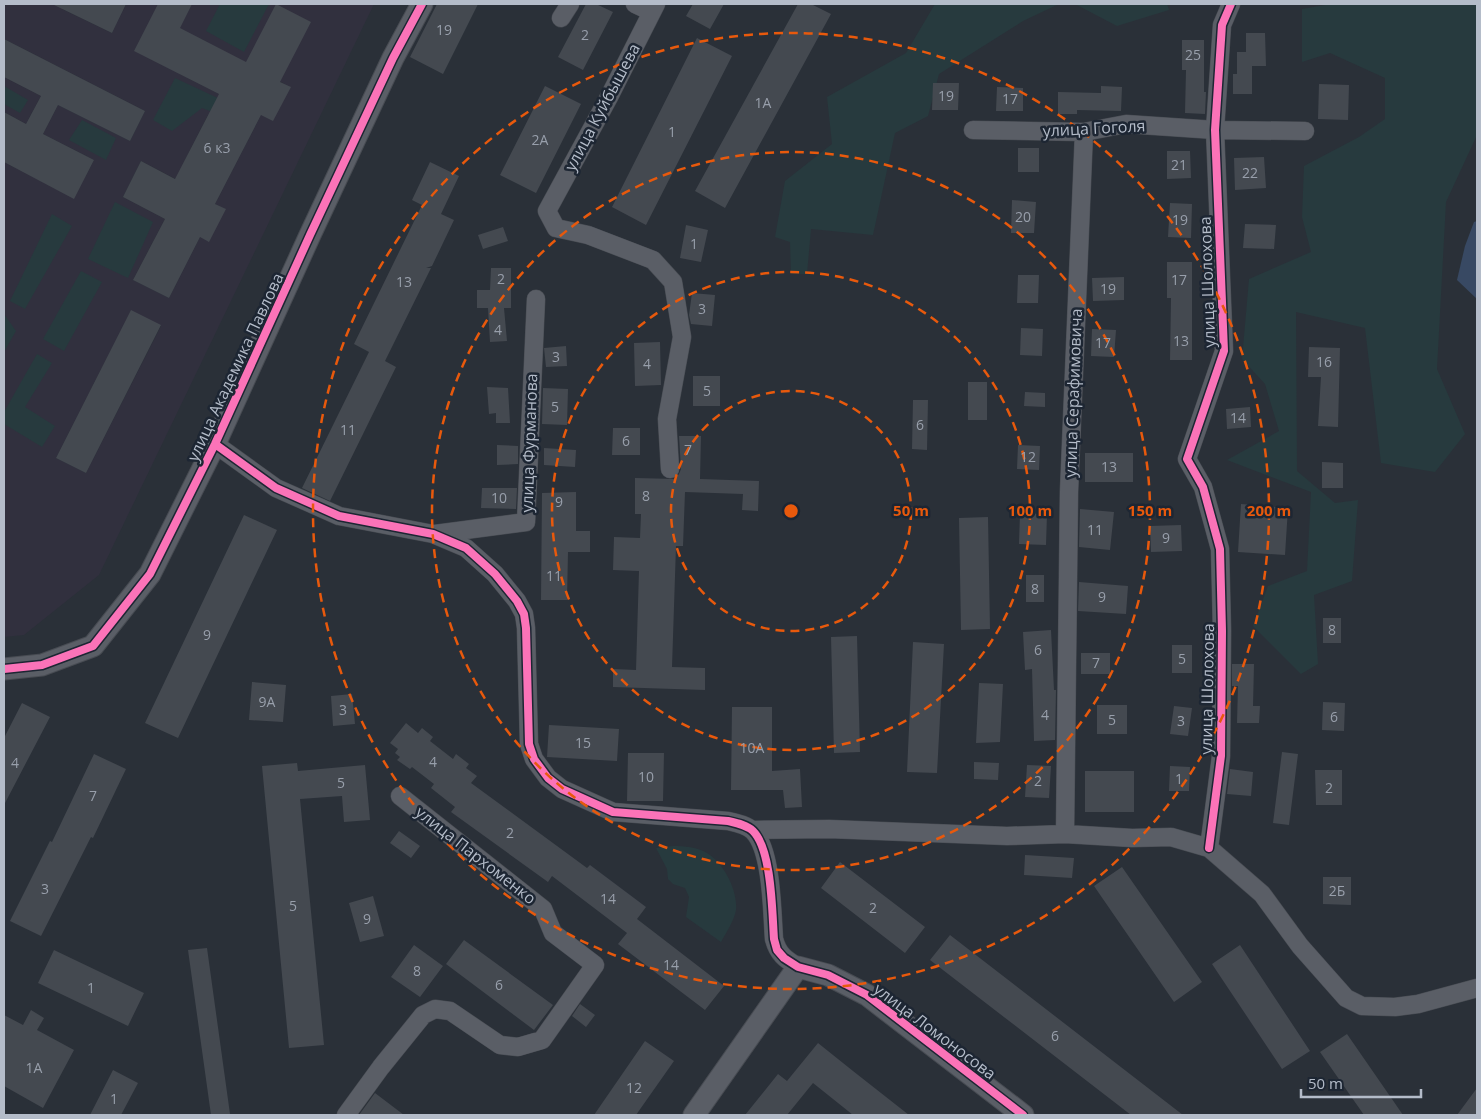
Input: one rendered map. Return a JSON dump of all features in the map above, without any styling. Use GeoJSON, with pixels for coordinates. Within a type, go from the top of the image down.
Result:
{"type":"FeatureCollection","features":[{"type":"Feature","properties":{"kind":"street","name":"улица Академика Павлова"},"geometry":{"type":"LineString","coordinates":[[4,669],[42,664],[93,646],[150,574],[216,444],[310,235],[393,58],[422,4]]}},
{"type":"Feature","properties":{"kind":"street"},"geometry":{"type":"LineString","coordinates":[[635,4],[654,8]]}},
{"type":"Feature","properties":{"kind":"street","name":"улица Шолохова"},"geometry":{"type":"LineString","coordinates":[[1209,848],[1221,756],[1222,632],[1220,549],[1203,487],[1187,459],[1224,351],[1216,130],[1222,25],[1231,4]]}},
{"type":"Feature","properties":{"kind":"street","name":"улица Куйбышева"},"geometry":{"type":"LineString","coordinates":[[654,8],[609,97],[546,211],[556,228],[588,235],[653,260],[673,282],[682,337],[667,419],[670,469]]}},
{"type":"Feature","properties":{"kind":"street","name":"улица Гоголя"},"geometry":{"type":"LineString","coordinates":[[972,130],[1084,132],[1126,124],[1216,130],[1304,131]]}},
{"type":"Feature","properties":{"kind":"street","name":"улица Серафимовича"},"geometry":{"type":"LineString","coordinates":[[1065,834],[1069,492],[1084,132]]}},
{"type":"Feature","properties":{"kind":"street","name":"улица Фурманова"},"geometry":{"type":"LineString","coordinates":[[433,534],[526,522],[536,299]]}},
{"type":"Feature","properties":{"kind":"street"},"geometry":{"type":"LineString","coordinates":[[216,444],[276,488],[339,516],[433,534],[466,548],[495,574],[517,601],[524,614],[529,744],[534,759],[548,778],[562,789],[613,812],[728,821],[740,824],[761,834],[829,829],[1007,836],[1065,834],[1132,838],[1171,837],[1209,848],[1262,894],[1300,946],[1346,998],[1362,1006],[1395,1007],[1418,1004],[1477,988]]}},
{"type":"Feature","properties":{"kind":"street","name":"улица Пархоменко"},"geometry":{"type":"LineString","coordinates":[[346,1115],[381,1067],[423,1015],[435,1009],[450,1011],[500,1045],[518,1046],[542,1040],[595,965],[553,933],[543,909],[400,796]]}},
{"type":"Feature","properties":{"kind":"street"},"geometry":{"type":"LineString","coordinates":[[694,1115],[798,967],[784,958],[777,950],[774,939],[766,856],[761,834]]}},
{"type":"Feature","properties":{"kind":"street","name":"улица Ломоносова"},"geometry":{"type":"LineString","coordinates":[[798,967],[828,975],[867,995],[1023,1115]]}},
{"type":"Feature","properties":{"kind":"shaded area"},"geometry":{"type":"Polygon","coordinates":[[[4,4],[64,4],[62,9],[112,33],[126,4],[374,4],[99,575],[24,635],[4,637],[4,162],[74,198],[94,160],[43,134],[58,105],[130,141],[145,111],[4,39],[4,4]],[[199,38],[180,74],[231,100],[208,115],[185,160],[191,187],[141,161],[123,197],[165,219],[133,280],[169,298],[200,237],[208,241],[225,209],[215,204],[261,115],[290,87],[199,38]],[[131,311],[56,458],[86,473],[161,326],[131,311]]]}},
{"type":"Feature","properties":{"kind":"shaded area"},"geometry":{"type":"Polygon","coordinates":[[[4,77],[41,96],[26,124],[4,112],[4,77]]]}},
{"type":"Feature","properties":{"kind":"green space"},"geometry":{"type":"Polygon","coordinates":[[[220,4],[269,4],[244,52],[206,31],[220,4]]]}},
{"type":"Feature","properties":{"kind":"green space"},"geometry":{"type":"Polygon","coordinates":[[[935,4],[1059,4],[1023,21],[939,74],[928,116],[895,133],[873,235],[811,229],[807,274],[791,274],[790,242],[775,237],[785,181],[832,144],[827,97],[906,53],[935,4]]]}},
{"type":"Feature","properties":{"kind":"green space"},"geometry":{"type":"Polygon","coordinates":[[[1075,4],[1167,4],[1169,10],[1117,26],[1075,4]]]}},
{"type":"Feature","properties":{"kind":"green space"},"geometry":{"type":"Polygon","coordinates":[[[1331,4],[1477,4],[1477,135],[1446,202],[1437,369],[1465,434],[1435,472],[1381,463],[1365,328],[1296,312],[1297,471],[1335,503],[1358,500],[1352,581],[1314,595],[1318,664],[1301,674],[1253,626],[1268,586],[1307,571],[1311,492],[1227,460],[1279,431],[1265,384],[1242,359],[1249,279],[1311,252],[1302,217],[1304,166],[1359,137],[1385,119],[1385,78],[1330,53],[1302,62],[1302,9],[1331,4]]]}},
{"type":"Feature","properties":{"kind":"green space"},"geometry":{"type":"Polygon","coordinates":[[[175,78],[222,100],[215,113],[202,108],[172,131],[153,120],[175,78]]]}},
{"type":"Feature","properties":{"kind":"green space"},"geometry":{"type":"Polygon","coordinates":[[[4,86],[28,100],[20,113],[4,104],[4,86]]]}},
{"type":"Feature","properties":{"kind":"green space"},"geometry":{"type":"Polygon","coordinates":[[[82,120],[116,138],[106,160],[69,140],[82,120]]]}},
{"type":"Feature","properties":{"kind":"green space"},"geometry":{"type":"Polygon","coordinates":[[[115,202],[153,222],[128,278],[88,259],[115,202]]]}},
{"type":"Feature","properties":{"kind":"green space"},"geometry":{"type":"Polygon","coordinates":[[[52,214],[72,226],[25,309],[10,301],[52,214]]]}},
{"type":"Feature","properties":{"kind":"green space"},"geometry":{"type":"Polygon","coordinates":[[[81,271],[102,282],[64,351],[43,339],[81,271]]]}},
{"type":"Feature","properties":{"kind":"green space"},"geometry":{"type":"Polygon","coordinates":[[[4,314],[16,331],[4,352],[4,314]]]}},
{"type":"Feature","properties":{"kind":"green space"},"geometry":{"type":"Polygon","coordinates":[[[37,354],[52,363],[25,407],[55,426],[42,447],[4,424],[4,412],[37,354]]]}},
{"type":"Feature","properties":{"kind":"green space"},"geometry":{"type":"Polygon","coordinates":[[[673,846],[695,848],[707,853],[719,863],[729,878],[735,894],[736,910],[732,923],[721,942],[686,917],[689,897],[685,888],[673,884],[668,879],[667,869],[656,848],[673,846]]]}},
{"type":"Feature","properties":{"kind":"water"},"geometry":{"type":"Polygon","coordinates":[[[1477,221],[1477,299],[1457,280],[1465,246],[1474,222],[1477,221]]]}},
{"type":"Feature","properties":{"kind":"building"},"geometry":{"type":"Polygon","coordinates":[[[52,4],[126,4],[112,33],[52,4]]]}},
{"type":"Feature","properties":{"kind":"building"},"geometry":{"type":"Polygon","coordinates":[[[158,4],[192,4],[180,28],[246,62],[276,4],[311,22],[280,82],[291,87],[273,121],[261,115],[215,204],[226,209],[209,242],[200,237],[169,298],[133,280],[165,219],[123,197],[141,161],[175,179],[219,94],[134,51],[158,4]]]}},
{"type":"Feature","properties":{"kind":"building"},"geometry":{"type":"Polygon","coordinates":[[[437,4],[478,4],[443,74],[410,57],[437,4]]]}},
{"type":"Feature","properties":{"kind":"building"},"geometry":{"type":"Polygon","coordinates":[[[586,4],[596,4],[613,12],[583,70],[558,57],[586,4]]]}},
{"type":"Feature","properties":{"kind":"building"},"geometry":{"type":"Polygon","coordinates":[[[693,4],[724,4],[710,29],[686,16],[693,4]]]}},
{"type":"Feature","properties":{"kind":"building"},"geometry":{"type":"Polygon","coordinates":[[[798,4],[811,4],[831,14],[725,208],[695,191],[798,4]]]}},
{"type":"Feature","properties":{"kind":"building"},"geometry":{"type":"Polygon","coordinates":[[[1246,33],[1265,33],[1266,66],[1252,66],[1252,94],[1233,94],[1233,74],[1237,74],[1237,52],[1246,52],[1246,33]]]}},
{"type":"Feature","properties":{"kind":"building"},"geometry":{"type":"Polygon","coordinates":[[[697,38],[732,56],[646,225],[612,207],[697,38]]]}},
{"type":"Feature","properties":{"kind":"building"},"geometry":{"type":"Polygon","coordinates":[[[4,39],[145,111],[130,141],[58,105],[43,134],[94,160],[74,199],[4,162],[4,112],[26,124],[41,96],[4,77],[4,39]]]}},
{"type":"Feature","properties":{"kind":"building"},"geometry":{"type":"Polygon","coordinates":[[[1182,40],[1204,40],[1205,114],[1185,113],[1186,70],[1182,70],[1182,40]]]}},
{"type":"Feature","properties":{"kind":"building"},"geometry":{"type":"Polygon","coordinates":[[[933,83],[959,83],[958,110],[932,110],[933,83]]]}},
{"type":"Feature","properties":{"kind":"building"},"geometry":{"type":"Polygon","coordinates":[[[1319,84],[1349,85],[1348,120],[1318,119],[1319,84]]]}},
{"type":"Feature","properties":{"kind":"building"},"geometry":{"type":"Polygon","coordinates":[[[545,86],[581,104],[536,193],[500,175],[545,86]]]}},
{"type":"Feature","properties":{"kind":"building"},"geometry":{"type":"Polygon","coordinates":[[[1101,86],[1122,87],[1121,111],[1077,110],[1077,114],[1058,114],[1058,92],[1101,93],[1101,86]]]}},
{"type":"Feature","properties":{"kind":"building"},"geometry":{"type":"Polygon","coordinates":[[[997,87],[1023,88],[1023,111],[996,111],[997,87]]]}},
{"type":"Feature","properties":{"kind":"building"},"geometry":{"type":"Polygon","coordinates":[[[1018,148],[1039,148],[1039,172],[1018,172],[1018,148]]]}},
{"type":"Feature","properties":{"kind":"building"},"geometry":{"type":"Polygon","coordinates":[[[1167,151],[1190,151],[1191,178],[1167,179],[1167,151]]]}},
{"type":"Feature","properties":{"kind":"building"},"geometry":{"type":"Polygon","coordinates":[[[1264,157],[1266,188],[1235,190],[1234,158],[1264,157]]]}},
{"type":"Feature","properties":{"kind":"building"},"geometry":{"type":"Polygon","coordinates":[[[430,162],[459,176],[441,214],[454,220],[432,266],[426,268],[431,268],[385,361],[396,367],[330,501],[302,488],[369,352],[354,344],[422,205],[412,200],[430,162]]]}},
{"type":"Feature","properties":{"kind":"building"},"geometry":{"type":"Polygon","coordinates":[[[1012,200],[1036,202],[1034,233],[1011,233],[1012,200]]]}},
{"type":"Feature","properties":{"kind":"building"},"geometry":{"type":"Polygon","coordinates":[[[1170,203],[1192,204],[1191,238],[1168,237],[1170,203]]]}},
{"type":"Feature","properties":{"kind":"building"},"geometry":{"type":"Polygon","coordinates":[[[1245,224],[1276,225],[1274,249],[1243,248],[1245,224]]]}},
{"type":"Feature","properties":{"kind":"building"},"geometry":{"type":"Polygon","coordinates":[[[686,225],[708,230],[701,262],[680,258],[686,225]]]}},
{"type":"Feature","properties":{"kind":"building"},"geometry":{"type":"Polygon","coordinates":[[[503,227],[508,241],[483,249],[478,235],[503,227]]]}},
{"type":"Feature","properties":{"kind":"building"},"geometry":{"type":"Polygon","coordinates":[[[1167,262],[1192,262],[1192,360],[1170,360],[1171,298],[1167,298],[1167,262]]]}},
{"type":"Feature","properties":{"kind":"building"},"geometry":{"type":"Polygon","coordinates":[[[491,268],[511,268],[511,308],[504,308],[507,341],[490,342],[488,308],[477,308],[477,290],[490,290],[491,268]]]}},
{"type":"Feature","properties":{"kind":"building"},"geometry":{"type":"Polygon","coordinates":[[[1018,275],[1039,275],[1038,303],[1017,303],[1018,275]]]}},
{"type":"Feature","properties":{"kind":"building"},"geometry":{"type":"Polygon","coordinates":[[[1124,277],[1124,300],[1093,301],[1092,278],[1124,277]]]}},
{"type":"Feature","properties":{"kind":"building"},"geometry":{"type":"Polygon","coordinates":[[[692,293],[715,295],[712,326],[691,324],[689,315],[692,293]]]}},
{"type":"Feature","properties":{"kind":"building"},"geometry":{"type":"Polygon","coordinates":[[[131,310],[161,325],[86,473],[56,458],[131,310]]]}},
{"type":"Feature","properties":{"kind":"building"},"geometry":{"type":"Polygon","coordinates":[[[1021,328],[1043,329],[1042,356],[1020,355],[1021,328]]]}},
{"type":"Feature","properties":{"kind":"building"},"geometry":{"type":"Polygon","coordinates":[[[1092,329],[1116,330],[1114,357],[1091,356],[1092,329]]]}},
{"type":"Feature","properties":{"kind":"building"},"geometry":{"type":"Polygon","coordinates":[[[660,342],[661,385],[635,386],[634,343],[660,342]]]}},
{"type":"Feature","properties":{"kind":"building"},"geometry":{"type":"Polygon","coordinates":[[[566,346],[567,366],[546,367],[544,348],[566,346]]]}},
{"type":"Feature","properties":{"kind":"building"},"geometry":{"type":"Polygon","coordinates":[[[1309,347],[1340,348],[1338,427],[1318,426],[1321,377],[1308,377],[1309,347]]]}},
{"type":"Feature","properties":{"kind":"building"},"geometry":{"type":"Polygon","coordinates":[[[693,376],[720,376],[720,406],[693,406],[693,376]]]}},
{"type":"Feature","properties":{"kind":"building"},"geometry":{"type":"Polygon","coordinates":[[[968,382],[987,382],[987,420],[968,420],[968,382]]]}},
{"type":"Feature","properties":{"kind":"building"},"geometry":{"type":"Polygon","coordinates":[[[487,387],[508,388],[510,423],[496,423],[496,413],[489,414],[487,387]]]}},
{"type":"Feature","properties":{"kind":"building"},"geometry":{"type":"Polygon","coordinates":[[[543,388],[568,389],[567,425],[542,424],[543,388]]]}},
{"type":"Feature","properties":{"kind":"building"},"geometry":{"type":"Polygon","coordinates":[[[1025,392],[1045,393],[1045,407],[1024,406],[1025,392]]]}},
{"type":"Feature","properties":{"kind":"building"},"geometry":{"type":"Polygon","coordinates":[[[913,400],[928,400],[927,450],[912,449],[913,400]]]}},
{"type":"Feature","properties":{"kind":"building"},"geometry":{"type":"Polygon","coordinates":[[[1250,407],[1251,427],[1227,429],[1226,409],[1250,407]]]}},
{"type":"Feature","properties":{"kind":"building"},"geometry":{"type":"Polygon","coordinates":[[[613,428],[640,428],[640,455],[612,455],[613,428]]]}},
{"type":"Feature","properties":{"kind":"building"},"geometry":{"type":"Polygon","coordinates":[[[679,436],[701,436],[700,479],[759,481],[758,511],[742,510],[743,494],[685,492],[683,546],[676,546],[672,667],[705,668],[705,690],[613,687],[613,669],[636,670],[639,571],[613,570],[614,537],[640,538],[641,514],[635,514],[635,478],[675,479],[681,469],[679,436]]]}},
{"type":"Feature","properties":{"kind":"building"},"geometry":{"type":"Polygon","coordinates":[[[497,445],[518,446],[518,464],[497,465],[497,445]]]}},
{"type":"Feature","properties":{"kind":"building"},"geometry":{"type":"Polygon","coordinates":[[[1018,445],[1040,446],[1039,470],[1017,469],[1018,445]]]}},
{"type":"Feature","properties":{"kind":"building"},"geometry":{"type":"Polygon","coordinates":[[[544,448],[576,450],[575,467],[544,465],[544,448]]]}},
{"type":"Feature","properties":{"kind":"building"},"geometry":{"type":"Polygon","coordinates":[[[1085,453],[1133,453],[1133,482],[1085,482],[1085,453]]]}},
{"type":"Feature","properties":{"kind":"building"},"geometry":{"type":"Polygon","coordinates":[[[1322,462],[1343,463],[1343,488],[1322,488],[1322,462]]]}},
{"type":"Feature","properties":{"kind":"building"},"geometry":{"type":"Polygon","coordinates":[[[482,488],[517,488],[516,509],[481,508],[482,488]]]}},
{"type":"Feature","properties":{"kind":"building"},"geometry":{"type":"Polygon","coordinates":[[[576,492],[576,531],[590,531],[590,552],[568,552],[567,600],[541,600],[542,493],[576,492]]]}},
{"type":"Feature","properties":{"kind":"building"},"geometry":{"type":"Polygon","coordinates":[[[1241,504],[1288,508],[1285,555],[1238,552],[1241,504]]]}},
{"type":"Feature","properties":{"kind":"building"},"geometry":{"type":"Polygon","coordinates":[[[1080,509],[1114,512],[1110,550],[1079,547],[1080,509]]]}},
{"type":"Feature","properties":{"kind":"building"},"geometry":{"type":"Polygon","coordinates":[[[1020,513],[1047,514],[1046,545],[1019,544],[1020,513]]]}},
{"type":"Feature","properties":{"kind":"building"},"geometry":{"type":"Polygon","coordinates":[[[244,515],[277,530],[178,738],[145,723],[244,515]]]}},
{"type":"Feature","properties":{"kind":"building"},"geometry":{"type":"Polygon","coordinates":[[[988,517],[990,629],[961,630],[959,518],[988,517]]]}},
{"type":"Feature","properties":{"kind":"building"},"geometry":{"type":"Polygon","coordinates":[[[1181,525],[1182,551],[1151,552],[1150,526],[1181,525]]]}},
{"type":"Feature","properties":{"kind":"building"},"geometry":{"type":"Polygon","coordinates":[[[1026,575],[1044,575],[1044,602],[1026,602],[1026,575]]]}},
{"type":"Feature","properties":{"kind":"building"},"geometry":{"type":"Polygon","coordinates":[[[1079,582],[1128,586],[1126,614],[1078,611],[1079,582]]]}},
{"type":"Feature","properties":{"kind":"building"},"geometry":{"type":"Polygon","coordinates":[[[1323,618],[1341,618],[1341,643],[1323,643],[1323,618]]]}},
{"type":"Feature","properties":{"kind":"building"},"geometry":{"type":"Polygon","coordinates":[[[1051,630],[1054,690],[1056,690],[1055,740],[1034,741],[1032,669],[1025,670],[1023,632],[1051,630]]]}},
{"type":"Feature","properties":{"kind":"building"},"geometry":{"type":"Polygon","coordinates":[[[857,636],[860,752],[834,753],[831,637],[857,636]]]}},
{"type":"Feature","properties":{"kind":"building"},"geometry":{"type":"Polygon","coordinates":[[[913,642],[944,644],[937,773],[907,772],[913,642]]]}},
{"type":"Feature","properties":{"kind":"building"},"geometry":{"type":"Polygon","coordinates":[[[1172,645],[1192,645],[1192,673],[1172,673],[1172,645]]]}},
{"type":"Feature","properties":{"kind":"building"},"geometry":{"type":"Polygon","coordinates":[[[1081,653],[1110,653],[1110,674],[1081,674],[1081,653]]]}},
{"type":"Feature","properties":{"kind":"building"},"geometry":{"type":"Polygon","coordinates":[[[1232,664],[1254,664],[1253,706],[1260,706],[1259,723],[1237,723],[1238,686],[1232,686],[1232,664]]]}},
{"type":"Feature","properties":{"kind":"building"},"geometry":{"type":"Polygon","coordinates":[[[252,682],[286,685],[283,722],[249,720],[252,682]]]}},
{"type":"Feature","properties":{"kind":"building"},"geometry":{"type":"Polygon","coordinates":[[[979,683],[1003,684],[1000,742],[976,743],[979,683]]]}},
{"type":"Feature","properties":{"kind":"building"},"geometry":{"type":"Polygon","coordinates":[[[352,694],[355,724],[333,726],[331,696],[352,694]]]}},
{"type":"Feature","properties":{"kind":"building"},"geometry":{"type":"Polygon","coordinates":[[[1323,702],[1345,703],[1344,731],[1322,730],[1323,702]]]}},
{"type":"Feature","properties":{"kind":"building"},"geometry":{"type":"Polygon","coordinates":[[[22,703],[50,717],[4,805],[4,738],[22,703]]]}},
{"type":"Feature","properties":{"kind":"building"},"geometry":{"type":"Polygon","coordinates":[[[1097,705],[1127,705],[1127,734],[1097,734],[1097,705]]]}},
{"type":"Feature","properties":{"kind":"building"},"geometry":{"type":"Polygon","coordinates":[[[1174,706],[1192,708],[1188,736],[1170,734],[1174,706]]]}},
{"type":"Feature","properties":{"kind":"building"},"geometry":{"type":"Polygon","coordinates":[[[732,707],[772,707],[772,771],[800,769],[802,807],[785,808],[783,790],[731,790],[732,707]]]}},
{"type":"Feature","properties":{"kind":"building"},"geometry":{"type":"Polygon","coordinates":[[[406,723],[418,733],[422,728],[433,737],[430,741],[453,759],[456,754],[469,764],[466,768],[477,776],[471,783],[587,868],[590,865],[646,907],[637,919],[724,986],[705,1010],[618,944],[627,933],[552,876],[548,882],[451,812],[455,807],[431,788],[434,784],[412,767],[410,769],[397,760],[400,757],[395,753],[398,749],[390,743],[406,723]]]}},
{"type":"Feature","properties":{"kind":"building"},"geometry":{"type":"Polygon","coordinates":[[[549,725],[619,729],[617,761],[547,757],[549,725]]]}},
{"type":"Feature","properties":{"kind":"building"},"geometry":{"type":"Polygon","coordinates":[[[1282,752],[1298,754],[1289,825],[1273,823],[1282,752]]]}},
{"type":"Feature","properties":{"kind":"building"},"geometry":{"type":"Polygon","coordinates":[[[628,753],[664,753],[663,801],[627,801],[628,753]]]}},
{"type":"Feature","properties":{"kind":"building"},"geometry":{"type":"Polygon","coordinates":[[[94,754],[126,769],[93,838],[91,837],[41,936],[10,921],[50,841],[52,842],[94,754]]]}},
{"type":"Feature","properties":{"kind":"building"},"geometry":{"type":"Polygon","coordinates":[[[974,762],[999,763],[998,780],[974,779],[974,762]]]}},
{"type":"Feature","properties":{"kind":"building"},"geometry":{"type":"Polygon","coordinates":[[[297,763],[298,771],[365,765],[370,820],[344,822],[342,796],[300,799],[324,1045],[289,1048],[262,766],[297,763]]]}},
{"type":"Feature","properties":{"kind":"building"},"geometry":{"type":"Polygon","coordinates":[[[1027,765],[1051,766],[1049,798],[1025,797],[1027,765]]]}},
{"type":"Feature","properties":{"kind":"building"},"geometry":{"type":"Polygon","coordinates":[[[1170,766],[1190,767],[1189,791],[1169,791],[1170,766]]]}},
{"type":"Feature","properties":{"kind":"building"},"geometry":{"type":"Polygon","coordinates":[[[1230,769],[1253,772],[1251,796],[1227,794],[1230,769]]]}},
{"type":"Feature","properties":{"kind":"building"},"geometry":{"type":"Polygon","coordinates":[[[1315,770],[1342,770],[1342,805],[1316,805],[1315,770]]]}},
{"type":"Feature","properties":{"kind":"building"},"geometry":{"type":"Polygon","coordinates":[[[1085,771],[1134,771],[1134,812],[1085,812],[1085,771]]]}},
{"type":"Feature","properties":{"kind":"building"},"geometry":{"type":"Polygon","coordinates":[[[399,831],[420,846],[411,858],[390,843],[399,831]]]}},
{"type":"Feature","properties":{"kind":"building"},"geometry":{"type":"Polygon","coordinates":[[[1025,855],[1074,858],[1072,878],[1024,875],[1025,855]]]}},
{"type":"Feature","properties":{"kind":"building"},"geometry":{"type":"Polygon","coordinates":[[[840,862],[925,927],[905,953],[821,888],[840,862]]]}},
{"type":"Feature","properties":{"kind":"building"},"geometry":{"type":"Polygon","coordinates":[[[1122,867],[1202,982],[1174,1002],[1094,886],[1122,867]]]}},
{"type":"Feature","properties":{"kind":"building"},"geometry":{"type":"Polygon","coordinates":[[[1323,877],[1351,877],[1351,905],[1323,904],[1323,877]]]}},
{"type":"Feature","properties":{"kind":"building"},"geometry":{"type":"Polygon","coordinates":[[[373,896],[384,936],[360,942],[349,903],[373,896]]]}},
{"type":"Feature","properties":{"kind":"building"},"geometry":{"type":"Polygon","coordinates":[[[950,935],[1183,1115],[1131,1115],[930,960],[950,935]]]}},
{"type":"Feature","properties":{"kind":"building"},"geometry":{"type":"Polygon","coordinates":[[[464,940],[553,1005],[534,1030],[446,964],[464,940]]]}},
{"type":"Feature","properties":{"kind":"building"},"geometry":{"type":"Polygon","coordinates":[[[414,945],[443,966],[420,997],[391,977],[414,945]]]}},
{"type":"Feature","properties":{"kind":"building"},"geometry":{"type":"Polygon","coordinates":[[[1240,945],[1310,1051],[1282,1069],[1212,964],[1240,945]]]}},
{"type":"Feature","properties":{"kind":"building"},"geometry":{"type":"Polygon","coordinates":[[[207,948],[230,1114],[211,1115],[188,950],[207,948]]]}},
{"type":"Feature","properties":{"kind":"building"},"geometry":{"type":"Polygon","coordinates":[[[54,950],[144,993],[128,1026],[38,983],[54,950]]]}},
{"type":"Feature","properties":{"kind":"building"},"geometry":{"type":"Polygon","coordinates":[[[580,1004],[595,1015],[586,1027],[572,1016],[580,1004]]]}},
{"type":"Feature","properties":{"kind":"building"},"geometry":{"type":"Polygon","coordinates":[[[31,1010],[44,1018],[37,1030],[74,1050],[43,1108],[4,1086],[4,1015],[23,1025],[31,1010]]]}},
{"type":"Feature","properties":{"kind":"building"},"geometry":{"type":"Polygon","coordinates":[[[1347,1034],[1403,1115],[1364,1115],[1320,1052],[1347,1034]]]}},
{"type":"Feature","properties":{"kind":"building"},"geometry":{"type":"Polygon","coordinates":[[[645,1041],[674,1061],[636,1115],[594,1115],[645,1041]]]}},
{"type":"Feature","properties":{"kind":"building"},"geometry":{"type":"Polygon","coordinates":[[[818,1043],[909,1115],[853,1115],[813,1083],[787,1115],[745,1115],[778,1074],[787,1081],[818,1043]]]}},
{"type":"Feature","properties":{"kind":"building"},"geometry":{"type":"Polygon","coordinates":[[[113,1070],[138,1083],[121,1115],[90,1115],[113,1070]]]}},
{"type":"Feature","properties":{"kind":"building"},"geometry":{"type":"Polygon","coordinates":[[[1477,1088],[1477,1115],[1457,1115],[1477,1088]]]}},
{"type":"Feature","properties":{"kind":"building"},"geometry":{"type":"Polygon","coordinates":[[[375,1093],[404,1115],[359,1115],[375,1093]]]}},
{"type":"Feature","properties":{"kind":"cycle path"},"geometry":{"type":"LineString","coordinates":[[4,669],[42,665],[93,646],[150,574],[215,444],[393,58],[422,4]]}},
{"type":"Feature","properties":{"kind":"cycle path"},"geometry":{"type":"LineString","coordinates":[[1209,848],[1221,756],[1222,631],[1220,549],[1203,487],[1187,459],[1224,351],[1215,130],[1222,25],[1231,4]]}},
{"type":"Feature","properties":{"kind":"cycle path"},"geometry":{"type":"LineString","coordinates":[[215,444],[276,488],[339,516],[433,534],[466,548],[495,574],[517,601],[524,614],[529,744],[534,759],[548,778],[562,789],[613,812],[728,821],[742,824],[751,829],[759,840],[764,852],[770,882],[774,939],[777,950],[784,958],[798,967],[828,975],[867,995],[1023,1115]]}}]}
